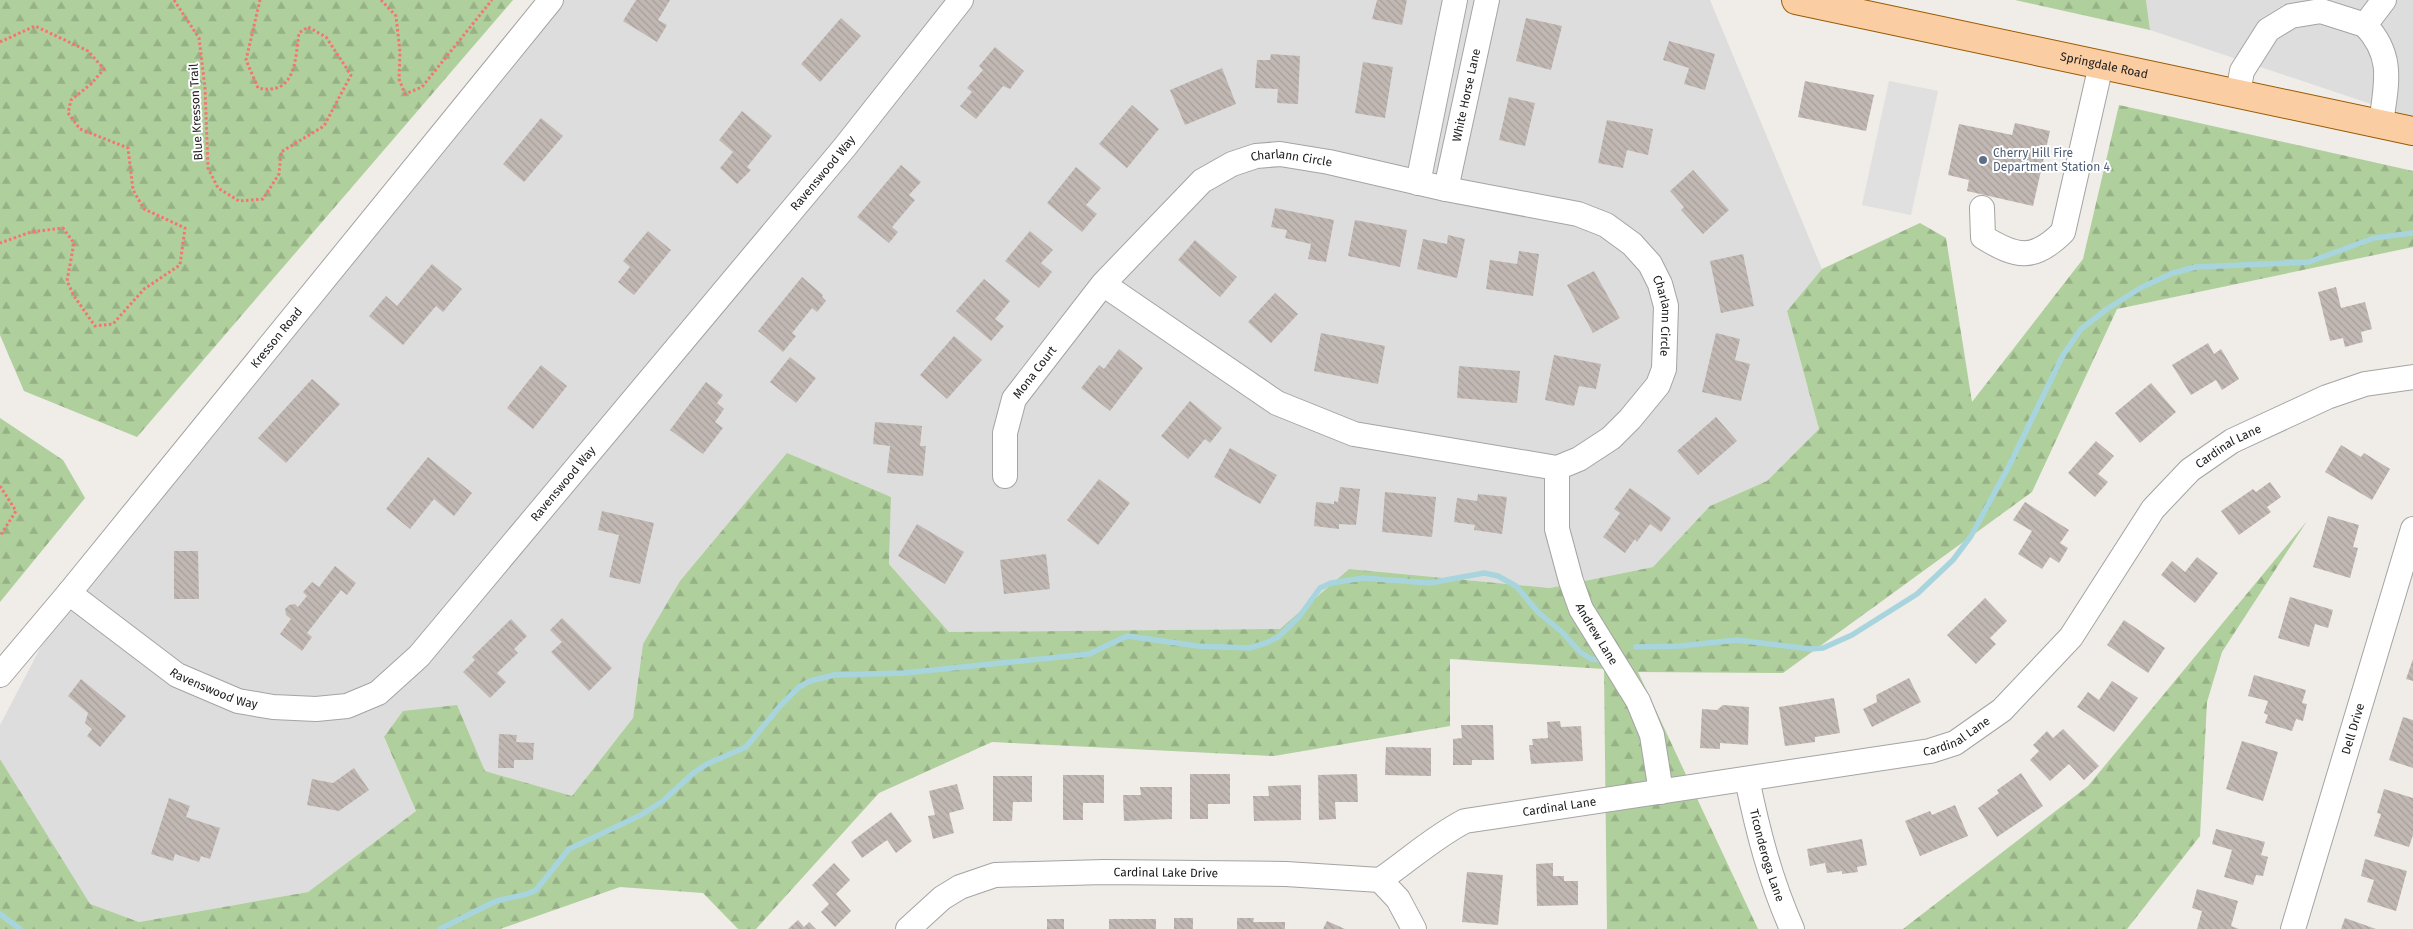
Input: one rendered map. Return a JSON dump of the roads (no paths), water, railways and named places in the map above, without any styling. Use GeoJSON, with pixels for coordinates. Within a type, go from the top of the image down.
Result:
{"type":"FeatureCollection","features":[{"type":"Feature","properties":{"kind":"main road","name":"Springdale Road"},"geometry":{"type":"LineString","coordinates":[[1796,0],[2413,130]]}},
{"type":"Feature","properties":{"kind":"street","name":"Kresson Road"},"geometry":{"type":"LineString","coordinates":[[0,675],[69,593],[551,0]]}},
{"type":"Feature","properties":{"kind":"street","name":"Ravenswood Way"},"geometry":{"type":"LineString","coordinates":[[69,593],[177,675],[238,701],[273,707],[316,709],[347,706],[378,693],[425,648],[844,148],[960,0]]}},
{"type":"Feature","properties":{"kind":"street"},"geometry":{"type":"LineString","coordinates":[[1418,183],[1455,0]]}},
{"type":"Feature","properties":{"kind":"street","name":"White Horse Lane"},"geometry":{"type":"LineString","coordinates":[[1446,189],[1487,0]]}},
{"type":"Feature","properties":{"kind":"street"},"geometry":{"type":"LineString","coordinates":[[2365,25],[2384,0]]}},
{"type":"Feature","properties":{"kind":"street"},"geometry":{"type":"LineString","coordinates":[[2238,94],[2242,71],[2268,30],[2291,16],[2321,11],[2365,25],[2375,36],[2386,56],[2386,85],[2381,124]]}},
{"type":"Feature","properties":{"kind":"street"},"geometry":{"type":"LineString","coordinates":[[1982,208],[1983,237],[1998,246],[2023,254],[2047,248],[2063,232],[2101,65]]}},
{"type":"Feature","properties":{"kind":"street","name":"Charlann Circle"},"geometry":{"type":"LineString","coordinates":[[1103,284],[1202,181],[1232,164],[1256,156],[1280,154],[1329,162],[1446,189],[1578,214],[1606,225],[1638,251],[1650,264],[1660,284],[1666,306],[1664,369],[1658,385],[1630,419],[1611,438],[1579,459],[1557,468]]}},
{"type":"Feature","properties":{"kind":"street"},"geometry":{"type":"LineString","coordinates":[[1103,284],[1277,404],[1354,434],[1557,468]]}},
{"type":"Feature","properties":{"kind":"street","name":"Mona Court"},"geometry":{"type":"LineString","coordinates":[[1006,476],[1006,433],[1014,399],[1103,284]]}},
{"type":"Feature","properties":{"kind":"street","name":"Cardinal Lane"},"geometry":{"type":"LineString","coordinates":[[1380,880],[1414,857],[1444,832],[1465,822],[1930,751],[1955,742],[2002,710],[2070,638],[2153,509],[2190,470],[2232,442],[2327,397],[2365,384],[2413,376]]}},
{"type":"Feature","properties":{"kind":"street","name":"Andrew Lane"},"geometry":{"type":"LineString","coordinates":[[1557,468],[1558,529],[1571,581],[1581,609],[1638,701],[1652,735],[1661,792]]}},
{"type":"Feature","properties":{"kind":"street","name":"Dell Drive"},"geometry":{"type":"LineString","coordinates":[[2293,929],[2413,529]]}},
{"type":"Feature","properties":{"kind":"street","name":"Ticonderoga Lane"},"geometry":{"type":"LineString","coordinates":[[1747,779],[1759,837],[1769,870],[1792,929]]}},
{"type":"Feature","properties":{"kind":"street","name":"Cardinal Lake Drive"},"geometry":{"type":"LineString","coordinates":[[908,929],[942,898],[960,887],[996,875],[1104,872],[1286,874],[1380,880]]}},
{"type":"Feature","properties":{"kind":"street"},"geometry":{"type":"LineString","coordinates":[[1380,880],[1398,899],[1414,929]]}},
{"type":"Feature","properties":{"kind":"waterway"},"geometry":{"type":"LineString","coordinates":[[1636,647],[1680,646],[1737,640],[1810,649],[1823,648],[1852,635],[1917,594],[1953,560],[1971,536],[2009,466],[2063,355],[2081,329],[2107,309],[2142,287],[2173,273],[2196,267],[2309,262],[2374,238],[2413,233]]}},
{"type":"Feature","properties":{"kind":"waterway"},"geometry":{"type":"LineString","coordinates":[[440,929],[496,901],[536,890],[569,849],[641,815],[663,801],[692,774],[707,764],[746,747],[781,705],[799,687],[810,681],[834,675],[904,673],[1089,654],[1127,636],[1198,646],[1249,648],[1278,637],[1299,617],[1320,588],[1331,583],[1363,578],[1430,583],[1484,573],[1498,576],[1516,586],[1539,613],[1562,632],[1580,652],[1591,659],[1600,660]]}},
{"type":"Feature","properties":{"kind":"waterway"},"geometry":{"type":"LineString","coordinates":[[0,914],[20,929]]}},
{"type":"Feature","properties":{"kind":"place","name":"Cherry Hill Fire Department Station 4"},"geometry":{"type":"Point","coordinates":[1983,160]}}]}
